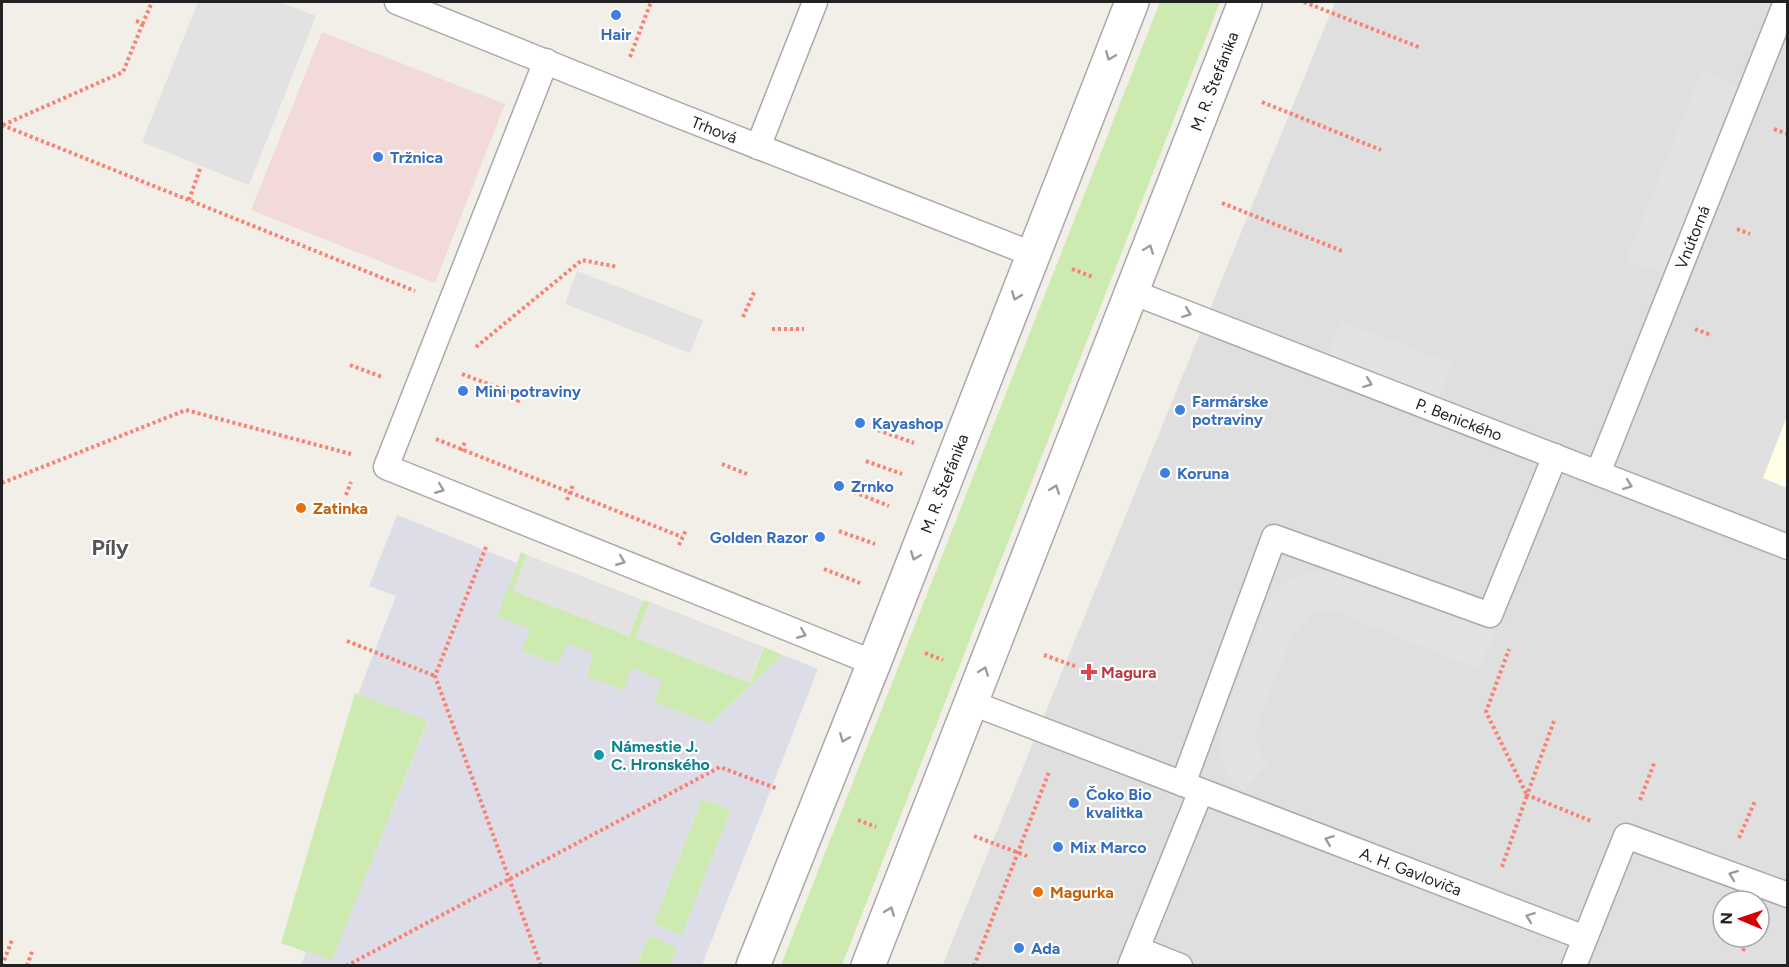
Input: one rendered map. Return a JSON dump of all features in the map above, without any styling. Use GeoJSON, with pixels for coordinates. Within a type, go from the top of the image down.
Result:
{"type":"FeatureCollection","features":[{"type":"Feature","properties":{"kind":"street","name":"M. R. Štefánika"},"geometry":{"type":"LineString","coordinates":[[753,966],[1132,2]]}},
{"type":"Feature","properties":{"kind":"street","name":"M. R. Štefánika"},"geometry":{"type":"LineString","coordinates":[[868,966],[1245,2]]}},
{"type":"Feature","properties":{"kind":"lane","name":"Trhová"},"geometry":{"type":"LineString","coordinates":[[397,2],[1032,254]]}},
{"type":"Feature","properties":{"kind":"lane"},"geometry":{"type":"LineString","coordinates":[[758,147],[815,2]]}},
{"type":"Feature","properties":{"kind":"lane","name":"Vnútorná"},"geometry":{"type":"LineString","coordinates":[[1598,473],[1786,2]]}},
{"type":"Feature","properties":{"kind":"lane"},"geometry":{"type":"LineString","coordinates":[[546,61],[386,467],[874,663]]}},
{"type":"Feature","properties":{"kind":"lane","name":"P. Benického"},"geometry":{"type":"LineString","coordinates":[[1132,292],[1788,547]]}},
{"type":"Feature","properties":{"kind":"lane"},"geometry":{"type":"LineString","coordinates":[[1180,966],[1133,957],[1192,787],[1274,537],[1490,615],[1555,456]]}},
{"type":"Feature","properties":{"kind":"lane","name":"A. H. Gavloviča"},"geometry":{"type":"LineString","coordinates":[[972,703],[1585,938]]}},
{"type":"Feature","properties":{"kind":"lane"},"geometry":{"type":"LineString","coordinates":[[1574,966],[1626,836],[1788,896]]}},
{"type":"Feature","properties":{"kind":"path"},"geometry":{"type":"LineString","coordinates":[[2,125],[123,72],[152,2]]}},
{"type":"Feature","properties":{"kind":"path"},"geometry":{"type":"LineString","coordinates":[[617,90],[651,2]]}},
{"type":"Feature","properties":{"kind":"path"},"geometry":{"type":"LineString","coordinates":[[1304,2],[1421,48]]}},
{"type":"Feature","properties":{"kind":"path"},"geometry":{"type":"LineString","coordinates":[[136,21],[143,23]]}},
{"type":"Feature","properties":{"kind":"path"},"geometry":{"type":"LineString","coordinates":[[1262,102],[1381,150]]}},
{"type":"Feature","properties":{"kind":"path"},"geometry":{"type":"LineString","coordinates":[[2,125],[450,305]]}},
{"type":"Feature","properties":{"kind":"path"},"geometry":{"type":"LineString","coordinates":[[189,200],[201,166]]}},
{"type":"Feature","properties":{"kind":"path"},"geometry":{"type":"LineString","coordinates":[[1222,203],[1342,250]]}},
{"type":"Feature","properties":{"kind":"path"},"geometry":{"type":"LineString","coordinates":[[1032,254],[1132,292]]}},
{"type":"Feature","properties":{"kind":"path"},"geometry":{"type":"LineString","coordinates":[[450,369],[582,260],[618,267]]}},
{"type":"Feature","properties":{"kind":"path"},"geometry":{"type":"LineString","coordinates":[[743,317],[755,290]]}},
{"type":"Feature","properties":{"kind":"path"},"geometry":{"type":"LineString","coordinates":[[771,329],[804,329]]}},
{"type":"Feature","properties":{"kind":"path"},"geometry":{"type":"LineString","coordinates":[[428,360],[520,396],[517,403]]}},
{"type":"Feature","properties":{"kind":"path"},"geometry":{"type":"LineString","coordinates":[[465,382],[468,376]]}},
{"type":"Feature","properties":{"kind":"path"},"geometry":{"type":"LineString","coordinates":[[2,483],[186,410],[361,457],[386,467]]}},
{"type":"Feature","properties":{"kind":"path"},"geometry":{"type":"LineString","coordinates":[[878,430],[921,446]]}},
{"type":"Feature","properties":{"kind":"path"},"geometry":{"type":"LineString","coordinates":[[433,438],[682,537]]}},
{"type":"Feature","properties":{"kind":"path"},"geometry":{"type":"LineString","coordinates":[[459,457],[465,442]]}},
{"type":"Feature","properties":{"kind":"path"},"geometry":{"type":"LineString","coordinates":[[866,461],[910,477]]}},
{"type":"Feature","properties":{"kind":"path"},"geometry":{"type":"LineString","coordinates":[[517,471],[519,464]]}},
{"type":"Feature","properties":{"kind":"path"},"geometry":{"type":"LineString","coordinates":[[722,464],[747,474]]}},
{"type":"Feature","properties":{"kind":"path"},"geometry":{"type":"LineString","coordinates":[[567,500],[573,485]]}},
{"type":"Feature","properties":{"kind":"path"},"geometry":{"type":"LineString","coordinates":[[854,492],[897,508]]}},
{"type":"Feature","properties":{"kind":"path"},"geometry":{"type":"LineString","coordinates":[[627,515],[629,507]]}},
{"type":"Feature","properties":{"kind":"path"},"geometry":{"type":"LineString","coordinates":[[679,544],[686,530]]}},
{"type":"Feature","properties":{"kind":"path"},"geometry":{"type":"LineString","coordinates":[[839,531],[883,547]]}},
{"type":"Feature","properties":{"kind":"path"},"geometry":{"type":"LineString","coordinates":[[484,550],[435,676],[541,966]]}},
{"type":"Feature","properties":{"kind":"path"},"geometry":{"type":"LineString","coordinates":[[824,569],[868,586]]}},
{"type":"Feature","properties":{"kind":"path"},"geometry":{"type":"LineString","coordinates":[[1490,615],[1511,641],[1486,712],[1527,795],[1626,836]]}},
{"type":"Feature","properties":{"kind":"path"},"geometry":{"type":"LineString","coordinates":[[347,641],[435,676]]}},
{"type":"Feature","properties":{"kind":"path"},"geometry":{"type":"LineString","coordinates":[[916,649],[949,663]]}},
{"type":"Feature","properties":{"kind":"path"},"geometry":{"type":"LineString","coordinates":[[1044,655],[1075,666]]}},
{"type":"Feature","properties":{"kind":"path"},"geometry":{"type":"LineString","coordinates":[[1489,902],[1554,722]]}},
{"type":"Feature","properties":{"kind":"path"},"geometry":{"type":"LineString","coordinates":[[974,966],[1052,764]]}},
{"type":"Feature","properties":{"kind":"path"},"geometry":{"type":"LineString","coordinates":[[346,966],[720,767],[916,842]]}},
{"type":"Feature","properties":{"kind":"path"},"geometry":{"type":"LineString","coordinates":[[974,836],[1027,856]]}},
{"type":"Feature","properties":{"kind":"path"},"geometry":{"type":"LineString","coordinates":[[2,966],[12,940]]}},
{"type":"Feature","properties":{"kind":"path"},"geometry":{"type":"LineString","coordinates":[[27,966],[33,949]]}},
{"type":"Feature","properties":{"kind":"shaded area"},"geometry":{"type":"Polygon","coordinates":[[[198,2],[280,2],[316,16],[249,185],[142,142],[198,2]]]}},
{"type":"Feature","properties":{"kind":"shaded area"},"geometry":{"type":"Polygon","coordinates":[[[1335,2],[1787,2],[1787,965],[942,966],[1335,2]]]}},
{"type":"Feature","properties":{"kind":"shaded area","name":"Tržnica"},"geometry":{"type":"Polygon","coordinates":[[[322,32],[505,104],[435,283],[251,210],[322,32]]]}},
{"type":"Feature","properties":{"kind":"shaded area"},"geometry":{"type":"Polygon","coordinates":[[[1702,71],[1739,86],[1664,274],[1627,259],[1702,71]]]}},
{"type":"Feature","properties":{"kind":"shaded area"},"geometry":{"type":"Polygon","coordinates":[[[577,271],[703,320],[690,353],[565,304],[577,271]]]}},
{"type":"Feature","properties":{"kind":"shaded area"},"geometry":{"type":"Polygon","coordinates":[[[1341,321],[1452,364],[1438,399],[1328,355],[1341,321]]]}},
{"type":"Feature","properties":{"kind":"shaded area"},"geometry":{"type":"Polygon","coordinates":[[[1787,416],[1787,488],[1763,478],[1787,416]]]}},
{"type":"Feature","properties":{"kind":"shaded area","name":"Námestie J. C. Hronského"},"geometry":{"type":"Polygon","coordinates":[[[397,515],[517,563],[497,616],[530,629],[522,651],[558,665],[567,643],[594,654],[586,676],[623,690],[632,668],[662,680],[654,702],[710,724],[783,655],[818,669],[702,965],[670,965],[677,947],[649,935],[636,965],[301,965],[306,952],[332,960],[428,721],[358,694],[396,596],[369,586],[397,515]],[[702,799],[653,924],[682,935],[731,810],[702,799]]]}},
{"type":"Feature","properties":{"kind":"shaded area"},"geometry":{"type":"Polygon","coordinates":[[[527,555],[643,600],[629,636],[513,591],[527,555]]]}},
{"type":"Feature","properties":{"kind":"shaded area"},"geometry":{"type":"Polygon","coordinates":[[[1323,569],[1349,572],[1495,632],[1479,670],[1333,610],[1314,612],[1293,633],[1255,732],[1258,751],[1269,764],[1243,791],[1227,776],[1219,750],[1223,720],[1269,600],[1290,579],[1323,569]]]}},
{"type":"Feature","properties":{"kind":"shaded area"},"geometry":{"type":"Polygon","coordinates":[[[650,602],[764,647],[749,683],[635,638],[650,602]]]}},
{"type":"Feature","properties":{"kind":"green space"},"geometry":{"type":"Polygon","coordinates":[[[1160,2],[1220,2],[842,965],[781,965],[1160,2]]]}},
{"type":"Feature","properties":{"kind":"green space"},"geometry":{"type":"Polygon","coordinates":[[[521,552],[527,555],[514,591],[629,636],[643,600],[650,602],[636,638],[750,683],[764,647],[783,655],[710,724],[653,702],[662,680],[624,691],[586,676],[594,654],[567,644],[559,665],[522,651],[497,616],[521,552]]]}},
{"type":"Feature","properties":{"kind":"green space"},"geometry":{"type":"Polygon","coordinates":[[[355,693],[428,720],[332,961],[281,943],[355,693]]]}},
{"type":"Feature","properties":{"kind":"green space"},"geometry":{"type":"Polygon","coordinates":[[[702,799],[731,810],[682,935],[653,924],[702,799]]]}},
{"type":"Feature","properties":{"kind":"green space"},"geometry":{"type":"Polygon","coordinates":[[[649,935],[677,947],[670,965],[636,966],[649,935]]]}},
{"type":"Feature","properties":{"kind":"place","name":"Hair"},"geometry":{"type":"Point","coordinates":[616,15]}},
{"type":"Feature","properties":{"kind":"place","name":"Tržnica"},"geometry":{"type":"Point","coordinates":[378,157]}},
{"type":"Feature","properties":{"kind":"place","name":"Mini potraviny"},"geometry":{"type":"Point","coordinates":[463,391]}},
{"type":"Feature","properties":{"kind":"place","name":"Farmárske potraviny"},"geometry":{"type":"Point","coordinates":[1180,410]}},
{"type":"Feature","properties":{"kind":"place","name":"Kayashop"},"geometry":{"type":"Point","coordinates":[860,423]}},
{"type":"Feature","properties":{"kind":"place","name":"Koruna"},"geometry":{"type":"Point","coordinates":[1165,473]}},
{"type":"Feature","properties":{"kind":"place","name":"Zrnko"},"geometry":{"type":"Point","coordinates":[839,486]}},
{"type":"Feature","properties":{"kind":"place","name":"Zatinka"},"geometry":{"type":"Point","coordinates":[301,508]}},
{"type":"Feature","properties":{"kind":"place","name":"Golden Razor"},"geometry":{"type":"Point","coordinates":[820,537]}},
{"type":"Feature","properties":{"kind":"place","name":"Magura"},"geometry":{"type":"Point","coordinates":[1089,672]}},
{"type":"Feature","properties":{"kind":"place","name":"Námestie J. C. Hronského"},"geometry":{"type":"Point","coordinates":[599,755]}},
{"type":"Feature","properties":{"kind":"place","name":"Čoko Bio kvalitka"},"geometry":{"type":"Point","coordinates":[1074,803]}},
{"type":"Feature","properties":{"kind":"place","name":"Mix Marco"},"geometry":{"type":"Point","coordinates":[1058,847]}},
{"type":"Feature","properties":{"kind":"place","name":"Magurka"},"geometry":{"type":"Point","coordinates":[1038,892]}},
{"type":"Feature","properties":{"kind":"place","name":"Ada"},"geometry":{"type":"Point","coordinates":[1019,948]}},
{"type":"Feature","properties":{"kind":"district","name":"Píly"},"geometry":{"type":"Point","coordinates":[110,547]}}]}
